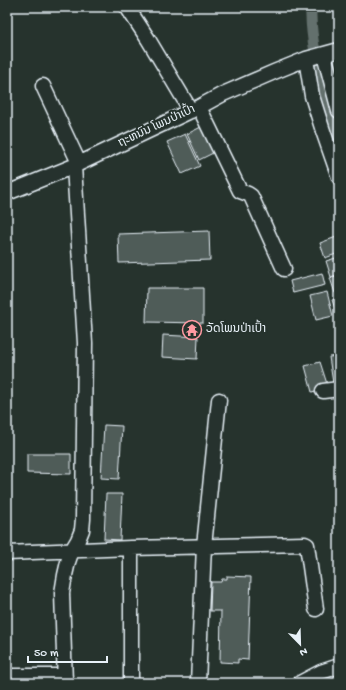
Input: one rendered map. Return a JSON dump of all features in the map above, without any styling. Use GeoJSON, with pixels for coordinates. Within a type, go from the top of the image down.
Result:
{"type":"FeatureCollection","features":[{"type":"Feature","properties":{"kind":"street"},"geometry":{"type":"LineString","coordinates":[[127,7],[195,109],[240,191],[251,196],[284,269]]}},
{"type":"Feature","properties":{"kind":"street","name":"ຖະຫນົນ ໂພນປ່າເປົ້າ"},"geometry":{"type":"LineString","coordinates":[[7,193],[76,164],[195,109],[223,94],[274,72],[306,59],[339,50]]}},
{"type":"Feature","properties":{"kind":"street"},"geometry":{"type":"LineString","coordinates":[[322,54],[339,109]]}},
{"type":"Feature","properties":{"kind":"street"},"geometry":{"type":"LineString","coordinates":[[306,59],[312,96],[339,177]]}},
{"type":"Feature","properties":{"kind":"street"},"geometry":{"type":"LineString","coordinates":[[7,676],[65,679],[62,594],[64,575],[72,550],[82,530],[83,519],[85,351],[76,164],[43,86]]}},
{"type":"Feature","properties":{"kind":"street"},"geometry":{"type":"LineString","coordinates":[[323,391],[339,389]]}},
{"type":"Feature","properties":{"kind":"street"},"geometry":{"type":"LineString","coordinates":[[198,683],[204,546],[219,400]]}},
{"type":"Feature","properties":{"kind":"street"},"geometry":{"type":"LineString","coordinates":[[7,553],[131,548],[305,544],[307,545],[316,609]]}},
{"type":"Feature","properties":{"kind":"street"},"geometry":{"type":"LineString","coordinates":[[131,548],[131,683]]}},
{"type":"Feature","properties":{"kind":"street"},"geometry":{"type":"LineString","coordinates":[[300,683],[321,678],[339,666]]}},
{"type":"Feature","properties":{"kind":"building"},"geometry":{"type":"Polygon","coordinates":[[[203,126],[215,152],[199,160],[187,134],[203,126]]]}},
{"type":"Feature","properties":{"kind":"building"},"geometry":{"type":"Polygon","coordinates":[[[185,134],[200,166],[182,174],[167,142],[185,134]]]}},
{"type":"Feature","properties":{"kind":"building"},"geometry":{"type":"Polygon","coordinates":[[[209,231],[210,260],[119,263],[118,234],[209,231]]]}},
{"type":"Feature","properties":{"kind":"building"},"geometry":{"type":"Polygon","coordinates":[[[339,236],[339,253],[325,258],[320,243],[339,236]]]}},
{"type":"Feature","properties":{"kind":"building"},"geometry":{"type":"Polygon","coordinates":[[[339,257],[339,274],[331,277],[326,261],[339,257]]]}},
{"type":"Feature","properties":{"kind":"building"},"geometry":{"type":"Polygon","coordinates":[[[322,273],[325,285],[293,293],[290,281],[322,273]]]}},
{"type":"Feature","properties":{"kind":"building"},"geometry":{"type":"Polygon","coordinates":[[[339,275],[339,292],[335,293],[330,278],[339,275]]]}},
{"type":"Feature","properties":{"kind":"building"},"geometry":{"type":"Polygon","coordinates":[[[147,288],[203,288],[203,323],[146,322],[147,288]]]}},
{"type":"Feature","properties":{"kind":"building"},"geometry":{"type":"Polygon","coordinates":[[[327,292],[333,316],[316,320],[310,296],[327,292]]]}},
{"type":"Feature","properties":{"kind":"building"},"geometry":{"type":"Polygon","coordinates":[[[339,297],[339,321],[332,300],[339,297]]]}},
{"type":"Feature","properties":{"kind":"building"},"geometry":{"type":"Polygon","coordinates":[[[163,335],[198,337],[197,359],[162,357],[163,335]]]}},
{"type":"Feature","properties":{"kind":"building"},"geometry":{"type":"Polygon","coordinates":[[[339,356],[339,382],[333,383],[329,357],[339,356]]]}},
{"type":"Feature","properties":{"kind":"building"},"geometry":{"type":"Polygon","coordinates":[[[320,362],[328,387],[312,392],[305,366],[320,362]]]}},
{"type":"Feature","properties":{"kind":"building"},"geometry":{"type":"Polygon","coordinates":[[[104,425],[122,426],[119,479],[101,478],[104,425]]]}},
{"type":"Feature","properties":{"kind":"building"},"geometry":{"type":"Polygon","coordinates":[[[27,454],[71,454],[71,474],[27,473],[27,454]]]}},
{"type":"Feature","properties":{"kind":"building"},"geometry":{"type":"Polygon","coordinates":[[[106,494],[122,494],[120,540],[104,539],[106,494]]]}},
{"type":"Feature","properties":{"kind":"building"},"geometry":{"type":"Polygon","coordinates":[[[227,576],[251,577],[248,660],[238,659],[238,663],[220,662],[221,611],[210,611],[211,582],[221,582],[222,579],[227,579],[227,576]]]}},
{"type":"Feature","properties":{"kind":"waterway"},"geometry":{"type":"LineString","coordinates":[[311,7],[311,27],[320,77],[339,141]]}},
{"type":"Feature","properties":{"kind":"place","name":"ວັດໂພນປ່າເປົ້າ"},"geometry":{"type":"Point","coordinates":[192,330]}}]}
